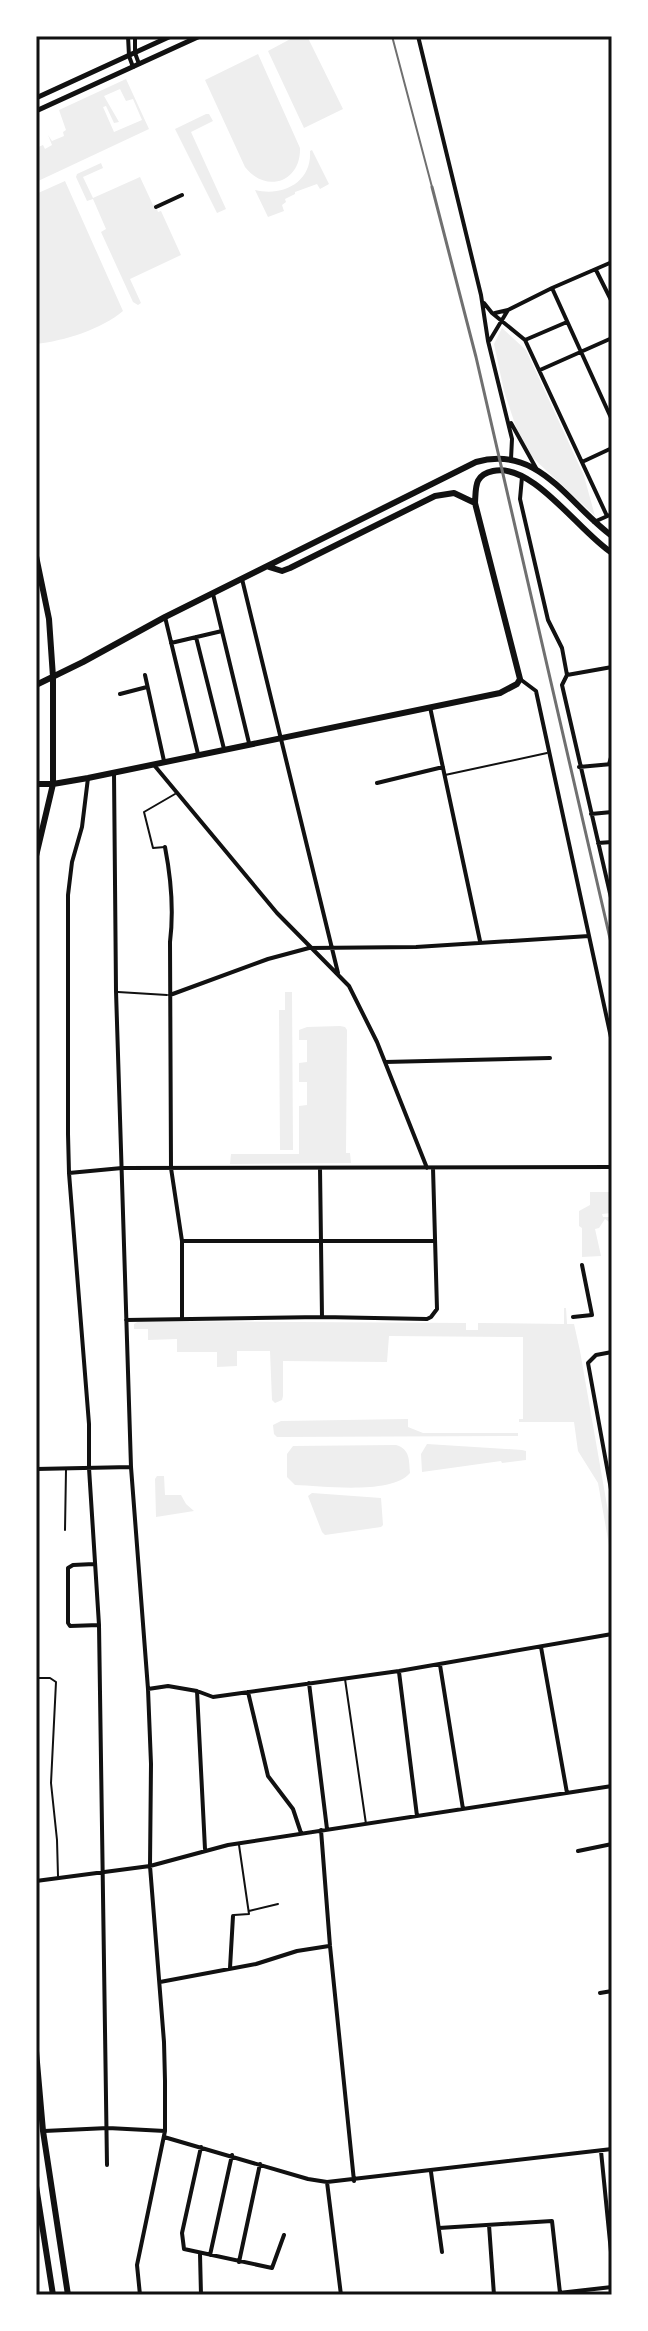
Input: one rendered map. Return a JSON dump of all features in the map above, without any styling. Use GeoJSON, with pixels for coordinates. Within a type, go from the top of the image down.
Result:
{"type":"FeatureCollection","features":[{"type":"Feature","properties":{"kind":"main road"},"geometry":{"type":"LineString","coordinates":[[36,685],[476,462],[511,459],[537,468],[612,536]]}},
{"type":"Feature","properties":{"kind":"main road"},"geometry":{"type":"LineString","coordinates":[[36,784],[114,773],[500,693],[517,684],[520,679],[475,503],[476,482],[481,475],[502,469],[522,474],[612,553]]}},
{"type":"Feature","properties":{"kind":"main road"},"geometry":{"type":"LineString","coordinates":[[269,567],[282,571],[290,568],[435,496],[454,493],[475,503]]}},
{"type":"Feature","properties":{"kind":"main road"},"geometry":{"type":"LineString","coordinates":[[36,556],[49,619],[53,677],[53,784],[36,856]]}},
{"type":"Feature","properties":{"kind":"main road"},"geometry":{"type":"LineString","coordinates":[[36,2051],[43,2131],[68,2295]]}},
{"type":"Feature","properties":{"kind":"main road"},"geometry":{"type":"LineString","coordinates":[[36,2186],[53,2295]]}},
{"type":"Feature","properties":{"kind":"street"},"geometry":{"type":"LineString","coordinates":[[128,36],[136,65]]}},
{"type":"Feature","properties":{"kind":"street"},"geometry":{"type":"LineString","coordinates":[[132,54],[135,36]]}},
{"type":"Feature","properties":{"kind":"street"},"geometry":{"type":"LineString","coordinates":[[36,98],[171,36]]}},
{"type":"Feature","properties":{"kind":"street"},"geometry":{"type":"LineString","coordinates":[[36,111],[200,36]]}},
{"type":"Feature","properties":{"kind":"street"},"geometry":{"type":"LineString","coordinates":[[418,36],[481,295],[488,341],[512,439],[511,459]]}},
{"type":"Feature","properties":{"kind":"street"},"geometry":{"type":"LineString","coordinates":[[156,207],[182,195]]}},
{"type":"Feature","properties":{"kind":"street"},"geometry":{"type":"LineString","coordinates":[[492,313],[508,310],[612,262]]}},
{"type":"Feature","properties":{"kind":"street"},"geometry":{"type":"LineString","coordinates":[[596,270],[612,301]]}},
{"type":"Feature","properties":{"kind":"street"},"geometry":{"type":"LineString","coordinates":[[552,288],[612,420]]}},
{"type":"Feature","properties":{"kind":"street"},"geometry":{"type":"LineString","coordinates":[[481,295],[492,313],[525,340],[540,370],[610,515],[594,522]]}},
{"type":"Feature","properties":{"kind":"street"},"geometry":{"type":"LineString","coordinates":[[488,341],[508,310]]}},
{"type":"Feature","properties":{"kind":"street"},"geometry":{"type":"LineString","coordinates":[[525,340],[567,322]]}},
{"type":"Feature","properties":{"kind":"street"},"geometry":{"type":"LineString","coordinates":[[540,370],[612,338]]}},
{"type":"Feature","properties":{"kind":"street"},"geometry":{"type":"LineString","coordinates":[[506,414],[537,468]]}},
{"type":"Feature","properties":{"kind":"street"},"geometry":{"type":"LineString","coordinates":[[582,462],[612,448]]}},
{"type":"Feature","properties":{"kind":"street"},"geometry":{"type":"LineString","coordinates":[[522,474],[520,499],[548,620],[562,648],[567,675],[562,685],[612,902]]}},
{"type":"Feature","properties":{"kind":"street"},"geometry":{"type":"LineString","coordinates":[[242,579],[339,974]]}},
{"type":"Feature","properties":{"kind":"street"},"geometry":{"type":"LineString","coordinates":[[212,594],[249,743]]}},
{"type":"Feature","properties":{"kind":"street"},"geometry":{"type":"LineString","coordinates":[[165,617],[198,754]]}},
{"type":"Feature","properties":{"kind":"street"},"geometry":{"type":"LineString","coordinates":[[171,643],[222,631]]}},
{"type":"Feature","properties":{"kind":"street"},"geometry":{"type":"LineString","coordinates":[[196,637],[224,749]]}},
{"type":"Feature","properties":{"kind":"street"},"geometry":{"type":"LineString","coordinates":[[567,675],[612,667]]}},
{"type":"Feature","properties":{"kind":"street"},"geometry":{"type":"LineString","coordinates":[[145,675],[164,761]]}},
{"type":"Feature","properties":{"kind":"street"},"geometry":{"type":"LineString","coordinates":[[520,679],[536,691],[612,1042]]}},
{"type":"Feature","properties":{"kind":"street"},"geometry":{"type":"LineString","coordinates":[[120,694],[147,687]]}},
{"type":"Feature","properties":{"kind":"street"},"geometry":{"type":"LineString","coordinates":[[430,707],[480,941]]}},
{"type":"Feature","properties":{"kind":"street"},"geometry":{"type":"LineString","coordinates":[[579,767],[610,764],[612,754]]}},
{"type":"Feature","properties":{"kind":"street"},"geometry":{"type":"LineString","coordinates":[[126,1320],[427,1319],[437,1309],[430,1168],[354,995],[339,974],[309,948],[277,913],[154,764]]}},
{"type":"Feature","properties":{"kind":"street"},"geometry":{"type":"LineString","coordinates":[[377,783],[443,767]]}},
{"type":"Feature","properties":{"kind":"street"},"geometry":{"type":"LineString","coordinates":[[114,773],[116,991],[131,1467],[148,1689],[150,1866],[164,2042],[165,2134],[137,2265],[140,2295]]}},
{"type":"Feature","properties":{"kind":"street"},"geometry":{"type":"LineString","coordinates":[[88,778],[68,895],[69,1173],[89,1424],[99,1625],[107,2165]]}},
{"type":"Feature","properties":{"kind":"street"},"geometry":{"type":"LineString","coordinates":[[591,814],[612,812]]}},
{"type":"Feature","properties":{"kind":"street"},"geometry":{"type":"LineString","coordinates":[[598,843],[612,842]]}},
{"type":"Feature","properties":{"kind":"street"},"geometry":{"type":"LineString","coordinates":[[165,847],[171,893],[171,1168],[182,1241],[182,1319]]}},
{"type":"Feature","properties":{"kind":"street"},"geometry":{"type":"LineString","coordinates":[[170,995],[268,959],[309,948],[416,947],[589,936]]}},
{"type":"Feature","properties":{"kind":"street"},"geometry":{"type":"LineString","coordinates":[[385,1062],[550,1058]]}},
{"type":"Feature","properties":{"kind":"street"},"geometry":{"type":"LineString","coordinates":[[69,1173],[122,1168],[612,1167]]}},
{"type":"Feature","properties":{"kind":"street"},"geometry":{"type":"LineString","coordinates":[[320,1168],[322,1317]]}},
{"type":"Feature","properties":{"kind":"street"},"geometry":{"type":"LineString","coordinates":[[182,1241],[435,1241]]}},
{"type":"Feature","properties":{"kind":"street"},"geometry":{"type":"LineString","coordinates":[[573,1317],[592,1315],[582,1265]]}},
{"type":"Feature","properties":{"kind":"street"},"geometry":{"type":"LineString","coordinates":[[612,1352],[596,1355],[588,1363],[612,1495]]}},
{"type":"Feature","properties":{"kind":"street"},"geometry":{"type":"LineString","coordinates":[[36,1469],[131,1467]]}},
{"type":"Feature","properties":{"kind":"street"},"geometry":{"type":"LineString","coordinates":[[94,1564],[68,1568],[68,1623],[70,1626],[99,1625]]}},
{"type":"Feature","properties":{"kind":"street"},"geometry":{"type":"LineString","coordinates":[[148,1689],[168,1686],[213,1697],[440,1665],[612,1634]]}},
{"type":"Feature","properties":{"kind":"street"},"geometry":{"type":"LineString","coordinates":[[541,1647],[567,1793]]}},
{"type":"Feature","properties":{"kind":"street"},"geometry":{"type":"LineString","coordinates":[[440,1665],[463,1809]]}},
{"type":"Feature","properties":{"kind":"street"},"geometry":{"type":"LineString","coordinates":[[399,1671],[417,1816]]}},
{"type":"Feature","properties":{"kind":"street"},"geometry":{"type":"LineString","coordinates":[[309,1683],[324,1830],[330,1946],[354,2181]]}},
{"type":"Feature","properties":{"kind":"street"},"geometry":{"type":"LineString","coordinates":[[197,1691],[205,1849]]}},
{"type":"Feature","properties":{"kind":"street"},"geometry":{"type":"LineString","coordinates":[[248,1692],[268,1776],[293,1809],[302,1833]]}},
{"type":"Feature","properties":{"kind":"street"},"geometry":{"type":"LineString","coordinates":[[36,1881],[150,1866],[205,1849],[302,1833],[612,1786]]}},
{"type":"Feature","properties":{"kind":"street"},"geometry":{"type":"LineString","coordinates":[[578,1851],[612,1844]]}},
{"type":"Feature","properties":{"kind":"street"},"geometry":{"type":"LineString","coordinates":[[230,1968],[233,1916]]}},
{"type":"Feature","properties":{"kind":"street"},"geometry":{"type":"LineString","coordinates":[[160,1982],[330,1946]]}},
{"type":"Feature","properties":{"kind":"street"},"geometry":{"type":"LineString","coordinates":[[600,1993],[612,1991]]}},
{"type":"Feature","properties":{"kind":"street"},"geometry":{"type":"LineString","coordinates":[[43,2131],[108,2128],[165,2134],[308,2179],[327,2182],[612,2149]]}},
{"type":"Feature","properties":{"kind":"street"},"geometry":{"type":"LineString","coordinates":[[201,2147],[182,2233],[182,2247],[200,2254],[272,2268],[284,2235]]}},
{"type":"Feature","properties":{"kind":"street"},"geometry":{"type":"LineString","coordinates":[[601,2151],[612,2262]]}},
{"type":"Feature","properties":{"kind":"street"},"geometry":{"type":"LineString","coordinates":[[210,2256],[232,2155]]}},
{"type":"Feature","properties":{"kind":"street"},"geometry":{"type":"LineString","coordinates":[[239,2262],[260,2164]]}},
{"type":"Feature","properties":{"kind":"street"},"geometry":{"type":"LineString","coordinates":[[431,2172],[442,2252]]}},
{"type":"Feature","properties":{"kind":"street"},"geometry":{"type":"LineString","coordinates":[[327,2182],[341,2295]]}},
{"type":"Feature","properties":{"kind":"street"},"geometry":{"type":"LineString","coordinates":[[439,2228],[552,2221],[560,2293]]}},
{"type":"Feature","properties":{"kind":"street"},"geometry":{"type":"LineString","coordinates":[[489,2225],[494,2295]]}},
{"type":"Feature","properties":{"kind":"street"},"geometry":{"type":"LineString","coordinates":[[200,2254],[201,2295]]}},
{"type":"Feature","properties":{"kind":"street"},"geometry":{"type":"LineString","coordinates":[[541,2295],[612,2287]]}},
{"type":"Feature","properties":{"kind":"lane"},"geometry":{"type":"LineString","coordinates":[[445,775],[549,753]]}},
{"type":"Feature","properties":{"kind":"lane"},"geometry":{"type":"LineString","coordinates":[[165,847],[153,848],[144,812],[176,793]]}},
{"type":"Feature","properties":{"kind":"lane"},"geometry":{"type":"LineString","coordinates":[[116,991],[170,995]]}},
{"type":"Feature","properties":{"kind":"lane"},"geometry":{"type":"LineString","coordinates":[[65,1530],[66,1469]]}},
{"type":"Feature","properties":{"kind":"lane"},"geometry":{"type":"LineString","coordinates":[[36,1678],[50,1678],[56,1682],[51,1783],[58,1878]]}},
{"type":"Feature","properties":{"kind":"lane"},"geometry":{"type":"LineString","coordinates":[[345,1678],[366,1824]]}},
{"type":"Feature","properties":{"kind":"lane"},"geometry":{"type":"LineString","coordinates":[[239,1844],[249,1911]]}},
{"type":"Feature","properties":{"kind":"lane"},"geometry":{"type":"LineString","coordinates":[[233,1916],[278,1904]]}},
{"type":"Feature","properties":{"kind":"shaded area"},"geometry":{"type":"Polygon","coordinates":[[[296,36],[307,36],[343,109],[304,128],[268,51],[296,36]]]}},
{"type":"Feature","properties":{"kind":"shaded area"},"geometry":{"type":"Polygon","coordinates":[[[258,54],[300,148],[295,169],[289,176],[272,182],[253,175],[245,167],[205,80],[258,54]]]}},
{"type":"Feature","properties":{"kind":"shaded area"},"geometry":{"type":"Polygon","coordinates":[[[126,79],[149,129],[36,182],[36,148],[43,145],[45,149],[52,145],[48,135],[52,141],[64,136],[66,130],[59,110],[126,79]],[[120,89],[104,96],[119,122],[114,123],[106,106],[103,107],[114,132],[142,120],[133,99],[126,101],[120,89]]]}},
{"type":"Feature","properties":{"kind":"shaded area"},"geometry":{"type":"Polygon","coordinates":[[[206,114],[213,121],[191,132],[226,209],[217,213],[175,129],[206,114]]]}},
{"type":"Feature","properties":{"kind":"shaded area"},"geometry":{"type":"Polygon","coordinates":[[[312,150],[329,184],[320,189],[317,184],[295,192],[285,199],[282,205],[284,211],[268,217],[255,190],[276,191],[294,185],[306,171],[312,150]]]}},
{"type":"Feature","properties":{"kind":"shaded area"},"geometry":{"type":"Polygon","coordinates":[[[101,163],[103,168],[83,177],[93,198],[140,177],[153,205],[158,212],[161,211],[181,255],[130,279],[141,303],[138,305],[133,302],[101,232],[106,229],[93,199],[87,201],[76,177],[101,163]]]}},
{"type":"Feature","properties":{"kind":"shaded area"},"geometry":{"type":"Polygon","coordinates":[[[65,181],[123,311],[82,333],[36,344],[36,194],[65,181]]]}},
{"type":"Feature","properties":{"kind":"shaded area"},"geometry":{"type":"Polygon","coordinates":[[[502,328],[526,350],[584,476],[595,516],[533,458],[519,436],[504,391],[494,344],[502,328]]]}},
{"type":"Feature","properties":{"kind":"shaded area"},"geometry":{"type":"Polygon","coordinates":[[[285,992],[292,992],[293,1150],[280,1150],[279,1010],[285,1010],[285,992]]]}},
{"type":"Feature","properties":{"kind":"shaded area"},"geometry":{"type":"Polygon","coordinates":[[[340,1026],[347,1030],[346,1153],[350,1153],[351,1163],[230,1164],[231,1154],[299,1154],[299,1106],[307,1105],[307,1082],[299,1082],[299,1063],[307,1062],[307,1040],[299,1040],[299,1030],[340,1026]]]}},
{"type":"Feature","properties":{"kind":"shaded area"},"geometry":{"type":"Polygon","coordinates":[[[590,1192],[612,1192],[612,1216],[611,1213],[602,1214],[603,1217],[611,1217],[612,1224],[605,1219],[595,1229],[601,1256],[582,1257],[579,1211],[590,1205],[590,1192]]]}},
{"type":"Feature","properties":{"kind":"shaded area"},"geometry":{"type":"Polygon","coordinates":[[[564,1308],[567,1324],[574,1324],[580,1351],[612,1534],[612,1562],[598,1483],[578,1451],[574,1422],[519,1422],[523,1419],[523,1337],[389,1336],[387,1362],[283,1361],[283,1396],[275,1403],[272,1400],[270,1351],[237,1351],[237,1366],[217,1367],[217,1352],[177,1352],[177,1339],[148,1340],[148,1329],[134,1329],[134,1324],[139,1321],[466,1323],[466,1330],[478,1330],[478,1323],[564,1324],[564,1308]]]}},
{"type":"Feature","properties":{"kind":"shaded area"},"geometry":{"type":"Polygon","coordinates":[[[408,1419],[408,1427],[423,1433],[518,1433],[518,1436],[277,1437],[273,1425],[281,1421],[408,1419]]]}},
{"type":"Feature","properties":{"kind":"shaded area"},"geometry":{"type":"Polygon","coordinates":[[[427,1444],[522,1450],[526,1451],[526,1460],[422,1472],[421,1454],[427,1444]]]}},
{"type":"Feature","properties":{"kind":"shaded area"},"geometry":{"type":"Polygon","coordinates":[[[396,1445],[406,1452],[410,1473],[388,1484],[356,1488],[295,1485],[287,1477],[287,1454],[293,1446],[396,1445]]]}},
{"type":"Feature","properties":{"kind":"shaded area"},"geometry":{"type":"Polygon","coordinates":[[[157,1476],[164,1476],[165,1495],[181,1495],[194,1511],[156,1517],[157,1476]]]}},
{"type":"Feature","properties":{"kind":"shaded area"},"geometry":{"type":"Polygon","coordinates":[[[312,1493],[381,1498],[383,1525],[325,1535],[308,1496],[312,1493]]]}},
{"type":"Feature","properties":{"kind":"tram line"},"geometry":{"type":"LineString","coordinates":[[392,36],[432,187]]}},
{"type":"Feature","properties":{"kind":"railway"},"geometry":{"type":"LineString","coordinates":[[432,187],[476,357],[612,947]]}}]}
